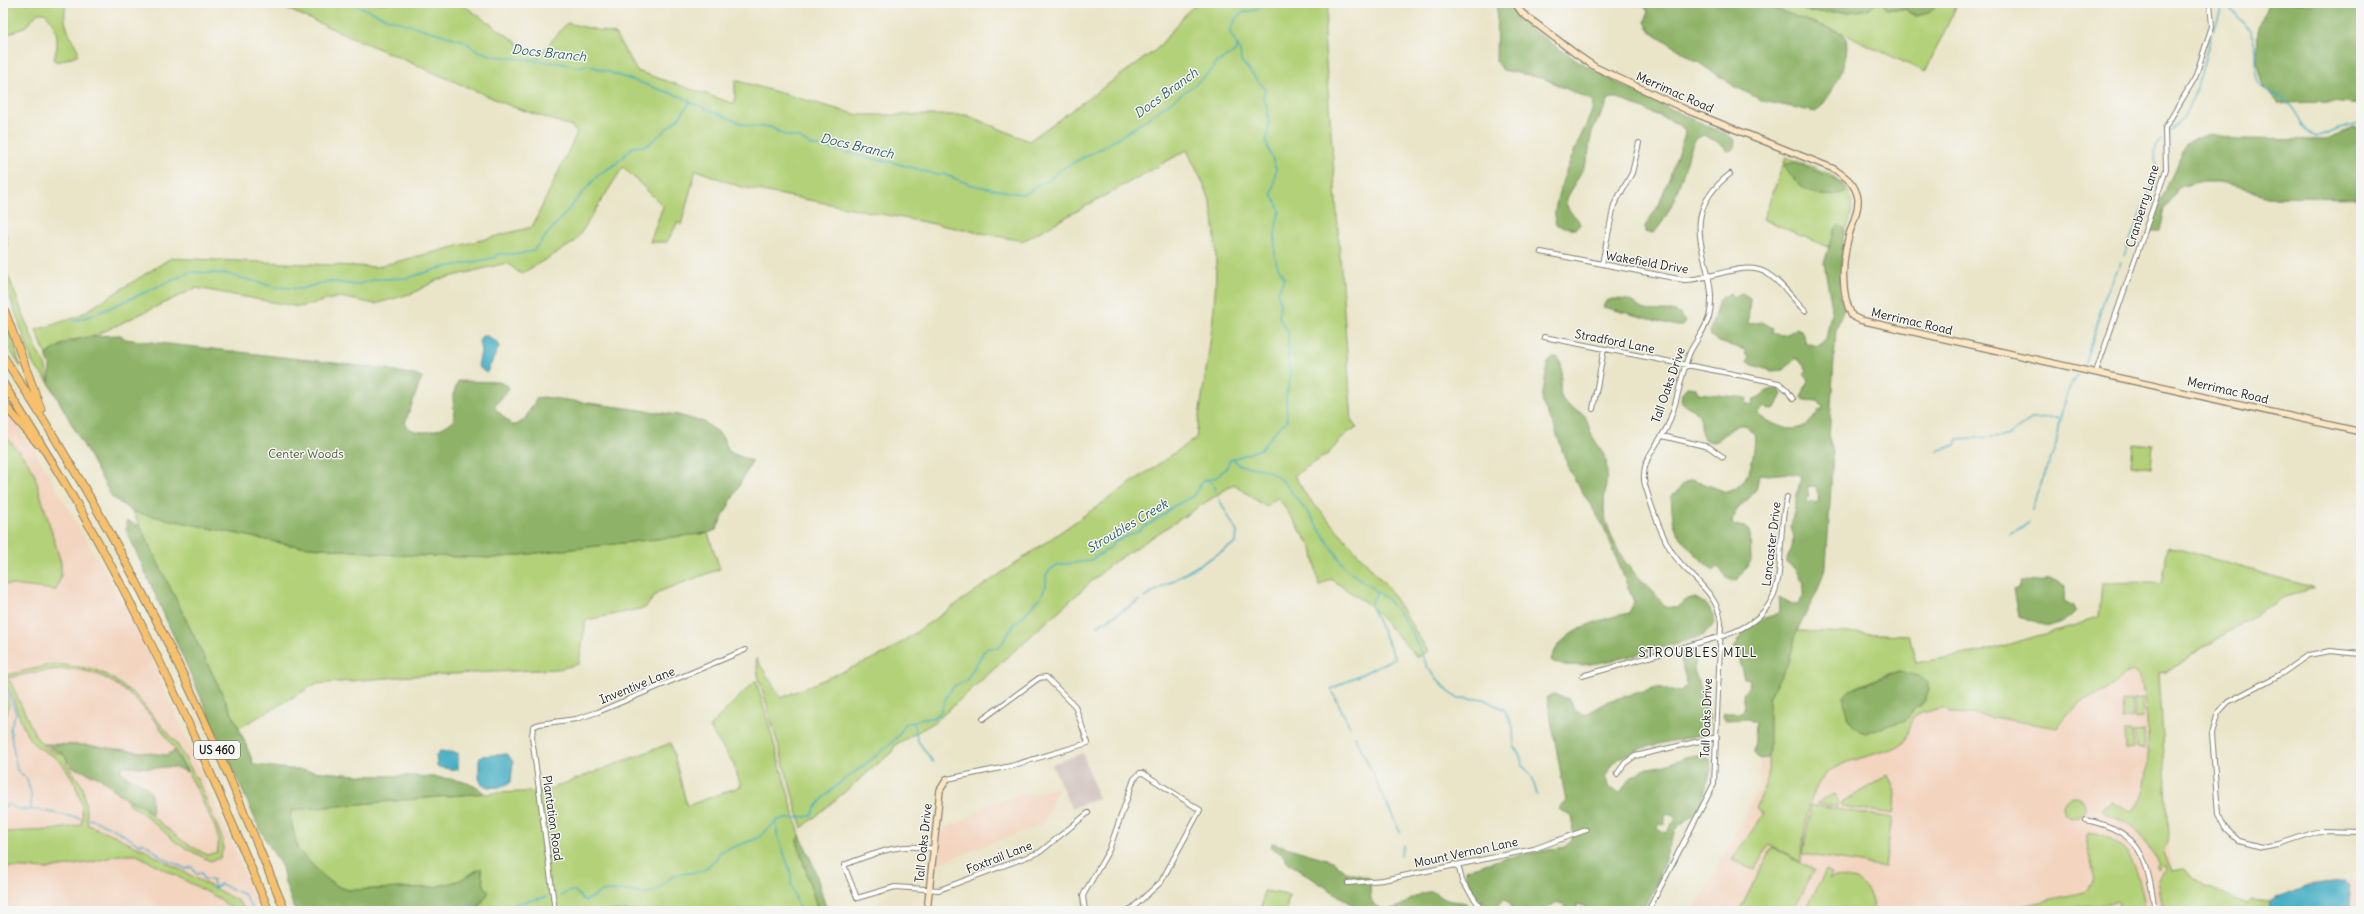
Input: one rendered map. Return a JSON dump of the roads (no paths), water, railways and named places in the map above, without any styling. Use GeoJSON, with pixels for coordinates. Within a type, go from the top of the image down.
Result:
{"type":"FeatureCollection","features":[{"type":"Feature","properties":{"kind":"highway"},"geometry":{"type":"LineString","coordinates":[[3,306],[43,417]]}},
{"type":"Feature","properties":{"kind":"highway","name":"US 460"},"geometry":{"type":"LineString","coordinates":[[3,356],[43,417],[124,559],[180,667],[286,911]]}},
{"type":"Feature","properties":{"kind":"highway","name":"US 460"},"geometry":{"type":"LineString","coordinates":[[3,383],[52,461],[109,561],[171,686],[227,810],[269,911]]}},
{"type":"Feature","properties":{"kind":"highway"},"geometry":{"type":"LineString","coordinates":[[3,403],[52,461]]}},
{"type":"Feature","properties":{"kind":"street","name":"Merrimac Road"},"geometry":{"type":"LineString","coordinates":[[1515,3],[1522,12],[1595,67],[1696,114],[1834,169],[1848,178],[1858,199],[1844,259],[1844,290],[1852,316],[1870,324],[2096,372],[2361,432]]}},
{"type":"Feature","properties":{"kind":"street","name":"Cranberry Lane"},"geometry":{"type":"LineString","coordinates":[[2096,372],[2166,170],[2165,128],[2195,78],[2212,26],[2210,3]]}},
{"type":"Feature","properties":{"kind":"street"},"geometry":{"type":"LineString","coordinates":[[1602,264],[1614,205],[1632,173],[1639,143]]}},
{"type":"Feature","properties":{"kind":"street","name":"Tall Oaks Drive"},"geometry":{"type":"LineString","coordinates":[[1648,911],[1712,788],[1716,774],[1721,618],[1716,602],[1671,550],[1645,485],[1646,463],[1671,418],[1686,364],[1708,318],[1711,296],[1699,238],[1701,218],[1711,195],[1730,174]]}},
{"type":"Feature","properties":{"kind":"street","name":"Wakefield Drive"},"geometry":{"type":"LineString","coordinates":[[1541,252],[1678,279],[1708,278],[1742,268],[1761,270],[1774,279],[1805,311]]}},
{"type":"Feature","properties":{"kind":"street","name":"Stradford Lane"},"geometry":{"type":"LineString","coordinates":[[1544,337],[1779,383],[1788,390],[1793,399]]}},
{"type":"Feature","properties":{"kind":"street"},"geometry":{"type":"LineString","coordinates":[[1593,409],[1604,349]]}},
{"type":"Feature","properties":{"kind":"street"},"geometry":{"type":"LineString","coordinates":[[1662,436],[1709,446],[1723,457]]}},
{"type":"Feature","properties":{"kind":"street","name":"Lancaster Drive"},"geometry":{"type":"LineString","coordinates":[[1582,676],[1720,637],[1752,623],[1766,610],[1773,597],[1778,580],[1781,526],[1787,497]]}},
{"type":"Feature","properties":{"kind":"street","name":"Inventive Lane"},"geometry":{"type":"LineString","coordinates":[[533,727],[538,724],[576,719],[590,714],[745,650]]}},
{"type":"Feature","properties":{"kind":"street"},"geometry":{"type":"LineString","coordinates":[[2361,654],[2330,651],[2308,654],[2281,674],[2228,702],[2218,713],[2212,732],[2218,814],[2225,828],[2239,841],[2262,847],[2279,844],[2319,831],[2361,832]]}},
{"type":"Feature","properties":{"kind":"street"},"geometry":{"type":"LineString","coordinates":[[947,779],[1011,766],[1088,743],[1075,706],[1046,677],[1039,678],[983,719]]}},
{"type":"Feature","properties":{"kind":"street","name":"Plantation Road"},"geometry":{"type":"LineString","coordinates":[[533,727],[532,737],[555,911]]}},
{"type":"Feature","properties":{"kind":"street"},"geometry":{"type":"LineString","coordinates":[[1617,774],[1625,763],[1640,755],[1717,737]]}},
{"type":"Feature","properties":{"kind":"street"},"geometry":{"type":"LineString","coordinates":[[1085,911],[1085,892],[1109,850],[1134,779],[1143,773],[1200,810],[1161,882],[1132,910]]}},
{"type":"Feature","properties":{"kind":"street","name":"Tall Oaks Drive"},"geometry":{"type":"LineString","coordinates":[[927,911],[940,788],[947,779]]}},
{"type":"Feature","properties":{"kind":"street","name":"Foxtrail Lane"},"geometry":{"type":"LineString","coordinates":[[934,849],[918,846],[893,847],[844,865],[857,898],[895,888],[940,890],[1040,852],[1088,812]]}},
{"type":"Feature","properties":{"kind":"street"},"geometry":{"type":"LineString","coordinates":[[2086,820],[2113,828],[2124,834],[2135,845],[2147,866],[2156,911]]}},
{"type":"Feature","properties":{"kind":"street","name":"Mount Vernon Lane"},"geometry":{"type":"LineString","coordinates":[[1348,884],[1383,880],[1454,864],[1534,849],[1586,830]]}},
{"type":"Feature","properties":{"kind":"street"},"geometry":{"type":"LineString","coordinates":[[1454,864],[1459,868],[1462,881],[1475,902],[1483,911]]}},
{"type":"Feature","properties":{"kind":"water"},"geometry":{"type":"Polygon","coordinates":[[[482,336],[487,336],[497,342],[499,347],[487,372],[483,371],[478,366],[481,351],[479,341],[482,336]]]}},
{"type":"Feature","properties":{"kind":"water"},"geometry":{"type":"Polygon","coordinates":[[[440,751],[458,753],[458,770],[437,767],[436,755],[440,751]]]}},
{"type":"Feature","properties":{"kind":"water"},"geometry":{"type":"Polygon","coordinates":[[[507,754],[513,762],[511,782],[505,786],[497,787],[482,785],[479,778],[479,759],[482,756],[507,754]]]}},
{"type":"Feature","properties":{"kind":"water"},"geometry":{"type":"Polygon","coordinates":[[[2346,882],[2349,885],[2352,911],[2268,910],[2269,902],[2288,893],[2315,885],[2346,882]]]}},
{"type":"Feature","properties":{"kind":"waterway"},"geometry":{"type":"LineString","coordinates":[[3,9],[9,3]]}},
{"type":"Feature","properties":{"kind":"waterway","name":"Docs Branch"},"geometry":{"type":"LineString","coordinates":[[352,3],[386,18],[464,41],[476,50],[493,56],[560,63],[577,67],[588,65],[685,98],[690,102],[748,126],[771,127],[784,135],[800,138],[810,145],[844,151],[938,175],[943,174],[972,185],[1020,194],[1030,192],[1035,186],[1048,181],[1061,169],[1102,148],[1137,126],[1194,85],[1213,69],[1216,63],[1235,52],[1238,46]]}},
{"type":"Feature","properties":{"kind":"waterway","name":"Stroubles Creek"},"geometry":{"type":"LineString","coordinates":[[560,896],[574,891],[586,901],[601,892],[621,890],[645,894],[656,891],[674,875],[703,871],[715,860],[720,852],[758,838],[778,820],[811,816],[828,794],[889,745],[899,735],[904,724],[916,722],[922,718],[932,718],[939,714],[947,696],[954,686],[966,681],[984,651],[988,648],[999,648],[1013,626],[1040,598],[1046,586],[1046,575],[1051,569],[1058,565],[1089,561],[1110,548],[1115,541],[1135,533],[1165,514],[1172,507],[1193,496],[1203,481],[1217,477],[1227,467],[1230,460],[1261,449],[1278,428],[1287,421],[1286,396],[1291,375],[1288,363],[1288,332],[1279,317],[1280,302],[1278,292],[1284,278],[1278,267],[1275,254],[1276,231],[1280,211],[1272,194],[1276,169],[1266,142],[1269,127],[1268,109],[1263,98],[1265,89],[1241,61],[1240,51],[1230,32],[1234,23],[1242,13],[1260,8],[1266,3]]}},
{"type":"Feature","properties":{"kind":"waterway","name":"Stroubles Creek"},"geometry":{"type":"LineString","coordinates":[[2223,3],[2245,24],[2252,36],[2256,52],[2256,76],[2259,83],[2266,90],[2286,101],[2294,110],[2303,126],[2311,134],[2316,137],[2340,128],[2361,124]]}},
{"type":"Feature","properties":{"kind":"waterway"},"geometry":{"type":"LineString","coordinates":[[2213,30],[2224,4]]}},
{"type":"Feature","properties":{"kind":"waterway"},"geometry":{"type":"LineString","coordinates":[[2168,134],[2178,124],[2192,101],[2201,75],[2211,35]]}},
{"type":"Feature","properties":{"kind":"waterway"},"geometry":{"type":"LineString","coordinates":[[74,321],[96,314],[191,272],[227,274],[275,287],[301,289],[329,281],[355,285],[377,279],[407,278],[441,268],[494,258],[498,254],[518,254],[533,251],[598,175],[617,163],[633,147],[648,145],[679,118],[690,102]]}},
{"type":"Feature","properties":{"kind":"waterway"},"geometry":{"type":"LineString","coordinates":[[2124,256],[2158,168],[2154,153],[2156,146],[2161,140]]}},
{"type":"Feature","properties":{"kind":"waterway"},"geometry":{"type":"LineString","coordinates":[[2085,363],[2105,296],[2121,262]]}},
{"type":"Feature","properties":{"kind":"waterway"},"geometry":{"type":"LineString","coordinates":[[2032,510],[2054,451],[2067,394],[2078,375]]}},
{"type":"Feature","properties":{"kind":"waterway"},"geometry":{"type":"LineString","coordinates":[[1937,451],[1956,445],[1958,439],[2008,436],[2031,419],[2059,418]]}},
{"type":"Feature","properties":{"kind":"waterway"},"geometry":{"type":"LineString","coordinates":[[1233,459],[1239,465],[1267,470],[1283,481],[1311,517],[1347,570],[1387,599],[1400,614],[1411,631],[1428,668],[1448,691],[1457,698],[1483,699],[1505,710],[1513,727],[1514,747],[1519,753],[1523,766],[1532,776],[1537,795]]}},
{"type":"Feature","properties":{"kind":"waterway"},"geometry":{"type":"LineString","coordinates":[[1210,479],[1216,492]]}},
{"type":"Feature","properties":{"kind":"waterway"},"geometry":{"type":"LineString","coordinates":[[1144,598],[1236,543],[1237,532],[1219,499]]}},
{"type":"Feature","properties":{"kind":"waterway"},"geometry":{"type":"LineString","coordinates":[[2016,531],[2029,523]]}},
{"type":"Feature","properties":{"kind":"waterway"},"geometry":{"type":"LineString","coordinates":[[2009,535],[2014,532]]}},
{"type":"Feature","properties":{"kind":"waterway"},"geometry":{"type":"LineString","coordinates":[[1350,727],[1331,689],[1395,658],[1370,605],[1377,592]]}},
{"type":"Feature","properties":{"kind":"waterway"},"geometry":{"type":"LineString","coordinates":[[1097,626],[1140,600]]}},
{"type":"Feature","properties":{"kind":"waterway"},"geometry":{"type":"LineString","coordinates":[[5,686],[16,713],[10,729],[17,770],[27,779],[31,794],[31,810]]}},
{"type":"Feature","properties":{"kind":"waterway"},"geometry":{"type":"LineString","coordinates":[[913,722],[918,741],[933,762]]}},
{"type":"Feature","properties":{"kind":"waterway"},"geometry":{"type":"LineString","coordinates":[[1355,736],[1400,832]]}},
{"type":"Feature","properties":{"kind":"waterway"},"geometry":{"type":"LineString","coordinates":[[3,809],[8,804],[22,809],[40,810],[80,818]]}},
{"type":"Feature","properties":{"kind":"waterway"},"geometry":{"type":"LineString","coordinates":[[89,819],[102,823],[128,837],[139,845],[143,843],[162,857],[185,869],[192,867],[196,874],[202,873],[203,879],[213,880],[214,888],[221,884],[245,895],[253,911]]}},
{"type":"Feature","properties":{"kind":"waterway"},"geometry":{"type":"LineString","coordinates":[[777,821],[777,834],[791,873],[791,885],[800,911]]}},
{"type":"Feature","properties":{"kind":"waterway"},"geometry":{"type":"LineString","coordinates":[[1400,856],[1404,845]]}},
{"type":"Feature","properties":{"kind":"waterway","name":"Stroubles Creek"},"geometry":{"type":"LineString","coordinates":[[417,911],[468,906],[491,909],[547,897]]}},
{"type":"Feature","properties":{"kind":"waterway"},"geometry":{"type":"LineString","coordinates":[[1323,911],[1326,907]]}},
{"type":"Feature","properties":{"kind":"district","name":"STROUBLES MILL"},"geometry":{"type":"Point","coordinates":[1698,652]}},
{"type":"Feature","properties":{"kind":"park label","name":"Center Woods"},"geometry":{"type":"Point","coordinates":[306,453]}}]}
